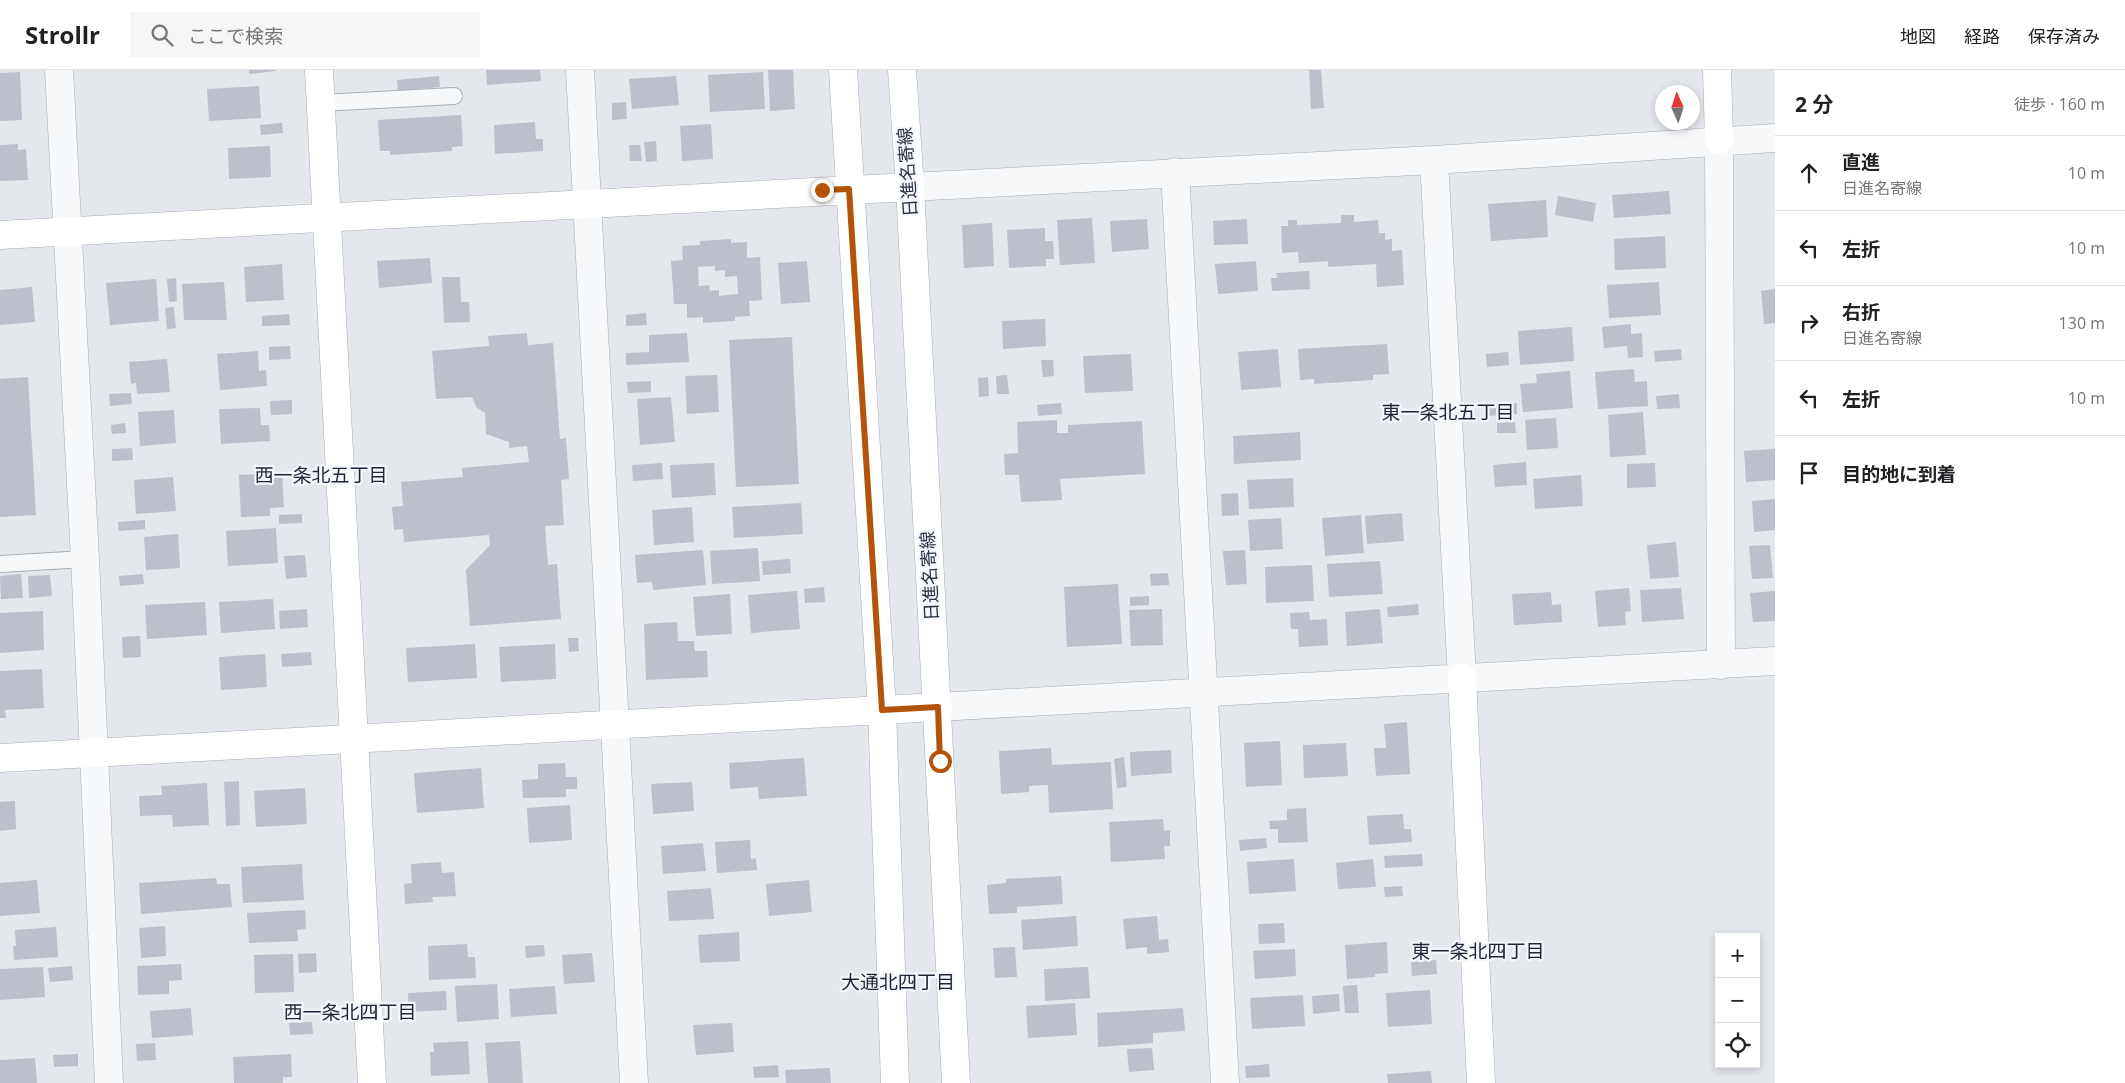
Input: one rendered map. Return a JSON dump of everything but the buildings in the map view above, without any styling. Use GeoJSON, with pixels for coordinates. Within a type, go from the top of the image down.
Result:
{"type":"FeatureCollection","features":[{"type":"Feature","properties":{"kind":"street"},"geometry":{"type":"LineString","coordinates":[[59,70],[85,559],[109,1083]]}},
{"type":"Feature","properties":{"kind":"street"},"geometry":{"type":"LineString","coordinates":[[319,70],[372,1083]]}},
{"type":"Feature","properties":{"kind":"street"},"geometry":{"type":"LineString","coordinates":[[580,70],[634,1083]]}},
{"type":"Feature","properties":{"kind":"street"},"geometry":{"type":"LineString","coordinates":[[843,70],[882,710],[895,1083]]}},
{"type":"Feature","properties":{"kind":"street","name":"日進名寄線"},"geometry":{"type":"LineString","coordinates":[[902,70],[938,707],[956,1083]]}},
{"type":"Feature","properties":{"kind":"street"},"geometry":{"type":"LineString","coordinates":[[1716,70],[1719,140],[1721,665]]}},
{"type":"Feature","properties":{"kind":"street"},"geometry":{"type":"LineString","coordinates":[[0,235],[326,216],[1434,160],[1719,140],[1775,138]]}},
{"type":"Feature","properties":{"kind":"street"},"geometry":{"type":"LineString","coordinates":[[1434,160],[1462,678],[1481,1083]]}},
{"type":"Feature","properties":{"kind":"street"},"geometry":{"type":"LineString","coordinates":[[1175,172],[1225,1083]]}},
{"type":"Feature","properties":{"kind":"street"},"geometry":{"type":"LineString","coordinates":[[0,758],[1775,661]]}},
{"type":"Feature","properties":{"kind":"lane"},"geometry":{"type":"LineString","coordinates":[[321,103],[454,96]]}},
{"type":"Feature","properties":{"kind":"lane"},"geometry":{"type":"LineString","coordinates":[[0,564],[85,559]]}},
{"type":"Feature","properties":{"kind":"district","name":"東一条北五丁目"},"geometry":{"type":"Point","coordinates":[1448,412]}},
{"type":"Feature","properties":{"kind":"district","name":"西一条北五丁目"},"geometry":{"type":"Point","coordinates":[321,475]}},
{"type":"Feature","properties":{"kind":"district","name":"東一条北四丁目"},"geometry":{"type":"Point","coordinates":[1478,951]}},
{"type":"Feature","properties":{"kind":"district","name":"大通北四丁目"},"geometry":{"type":"Point","coordinates":[898,982]}},
{"type":"Feature","properties":{"kind":"district","name":"西一条北四丁目"},"geometry":{"type":"Point","coordinates":[350,1012]}},
{"type":"Feature","properties":{"kind":"route"},"geometry":{"type":"LineString","coordinates":[[822,190],[849,189],[882,710],[938,707],[940,761]]}}]}
